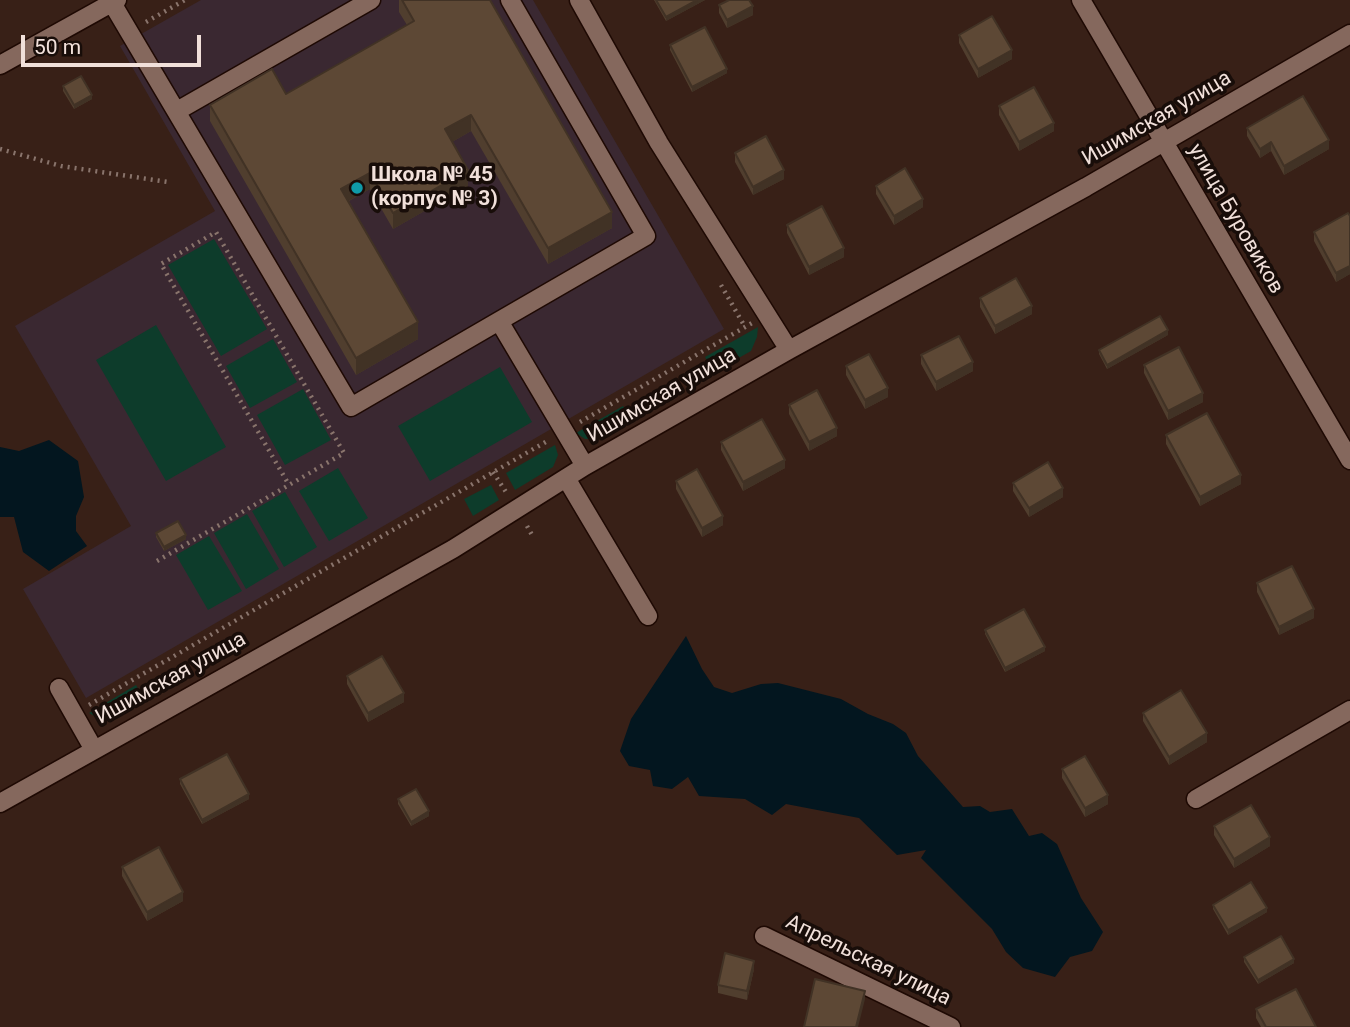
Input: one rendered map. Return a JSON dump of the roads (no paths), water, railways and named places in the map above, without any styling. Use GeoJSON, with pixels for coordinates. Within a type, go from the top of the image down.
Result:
{"type":"FeatureCollection","features":[{"type":"Feature","properties":{"kind":"street"},"geometry":{"type":"LineString","coordinates":[[177,111],[371,0]]}},
{"type":"Feature","properties":{"kind":"street"},"geometry":{"type":"LineString","coordinates":[[0,65],[115,1],[129,31],[351,407],[646,236],[510,0]]}},
{"type":"Feature","properties":{"kind":"street"},"geometry":{"type":"LineString","coordinates":[[579,0],[659,144],[789,350]]}},
{"type":"Feature","properties":{"kind":"street","name":"улица Буровиков"},"geometry":{"type":"LineString","coordinates":[[1081,0],[1350,460]]}},
{"type":"Feature","properties":{"kind":"street","name":"Ишимская улица"},"geometry":{"type":"LineString","coordinates":[[0,803],[93,748],[453,549],[585,466],[1164,143],[1350,34]]}},
{"type":"Feature","properties":{"kind":"street"},"geometry":{"type":"LineString","coordinates":[[499,321],[585,466]]}},
{"type":"Feature","properties":{"kind":"street"},"geometry":{"type":"LineString","coordinates":[[566,478],[648,616]]}},
{"type":"Feature","properties":{"kind":"street"},"geometry":{"type":"LineString","coordinates":[[59,688],[93,748]]}},
{"type":"Feature","properties":{"kind":"street"},"geometry":{"type":"LineString","coordinates":[[1196,799],[1350,710]]}},
{"type":"Feature","properties":{"kind":"street","name":"Апрельская улица"},"geometry":{"type":"LineString","coordinates":[[764,936],[951,1027]]}},
{"type":"Feature","properties":{"kind":"water"},"geometry":{"type":"Polygon","coordinates":[[[49,440],[78,461],[84,497],[76,516],[76,531],[87,546],[49,571],[23,552],[14,517],[0,517],[0,447],[19,451],[49,440]]]}},
{"type":"Feature","properties":{"kind":"water"},"geometry":{"type":"Polygon","coordinates":[[[686,636],[714,687],[732,693],[761,684],[778,683],[841,699],[906,733],[918,756],[963,807],[980,806],[990,812],[1012,809],[1029,836],[1042,833],[1057,844],[1081,898],[1103,932],[1092,951],[1070,957],[1055,977],[1023,968],[1006,952],[992,929],[921,858],[926,850],[897,855],[859,818],[786,804],[772,815],[745,799],[699,796],[688,777],[672,789],[653,786],[650,770],[629,766],[620,751],[631,719],[686,636]]]}},
{"type":"Feature","properties":{"kind":"place","name":"Школа № 45 (корпус № 3)"},"geometry":{"type":"Point","coordinates":[357,188]}}]}
